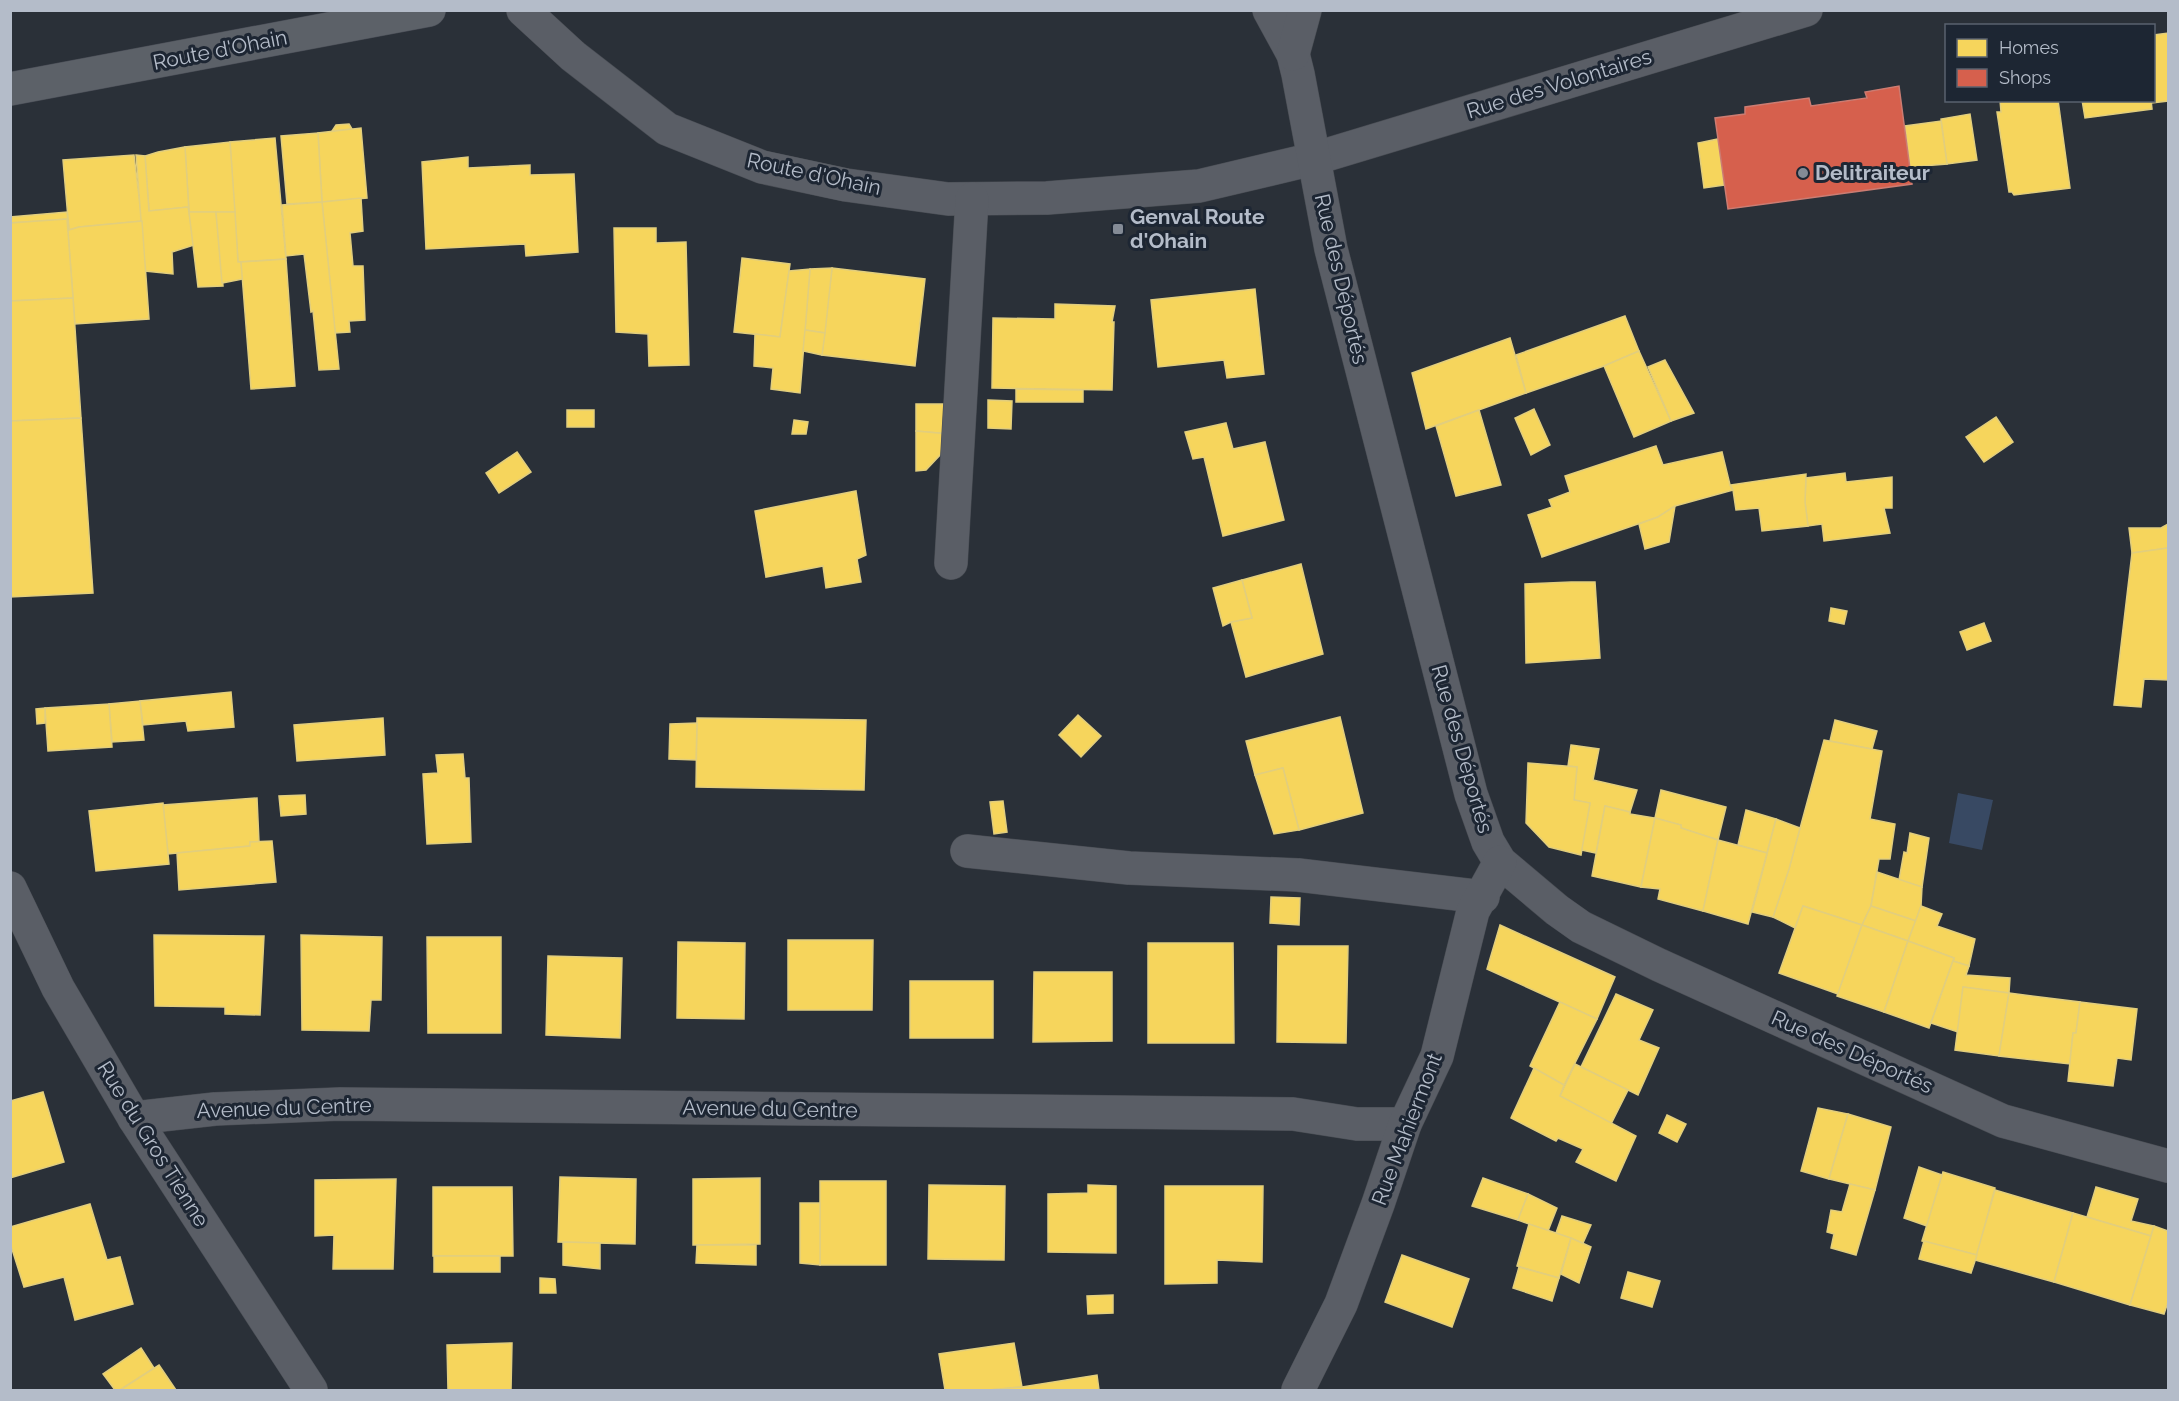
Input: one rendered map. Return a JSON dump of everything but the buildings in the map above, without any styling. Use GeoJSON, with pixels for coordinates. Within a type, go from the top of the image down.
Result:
{"type":"FeatureCollection","features":[{"type":"Feature","properties":{"kind":"main road","name":"Route d'Ohain"},"geometry":{"type":"LineString","coordinates":[[10,89],[429,10]]}},
{"type":"Feature","properties":{"kind":"street","name":"Route d'Ohain"},"geometry":{"type":"LineString","coordinates":[[523,10],[573,56],[668,129],[762,167],[846,184],[948,199],[1047,198],[1198,186],[1313,159]]}},
{"type":"Feature","properties":{"kind":"street","name":"Rue des Déportés"},"geometry":{"type":"LineString","coordinates":[[1269,10],[1293,54],[1331,249],[1471,794],[1488,843],[1500,862],[1581,927],[1691,980],[2003,1121],[2169,1166]]}},
{"type":"Feature","properties":{"kind":"street","name":"Rue des Déportés"},"geometry":{"type":"LineString","coordinates":[[1293,54],[1305,10]]}},
{"type":"Feature","properties":{"kind":"street","name":"Rue des Volontaires"},"geometry":{"type":"LineString","coordinates":[[1313,159],[1806,10]]}},
{"type":"Feature","properties":{"kind":"street"},"geometry":{"type":"LineString","coordinates":[[951,563],[972,199]]}},
{"type":"Feature","properties":{"kind":"street"},"geometry":{"type":"LineString","coordinates":[[968,851],[1130,868],[1298,875],[1483,897]]}},
{"type":"Feature","properties":{"kind":"street","name":"Rue Mahiermont"},"geometry":{"type":"LineString","coordinates":[[1298,1390],[1341,1304],[1405,1125],[1437,1056],[1473,911],[1483,897],[1500,862]]}},
{"type":"Feature","properties":{"kind":"street","name":"Rue du Gros Tienne"},"geometry":{"type":"LineString","coordinates":[[10,888],[57,988],[134,1118],[311,1390]]}},
{"type":"Feature","properties":{"kind":"street","name":"Avenue du Centre"},"geometry":{"type":"LineString","coordinates":[[134,1118],[215,1109],[340,1104],[1293,1114],[1357,1124],[1405,1125]]}},
{"type":"Feature","properties":{"kind":"water"},"geometry":{"type":"Polygon","coordinates":[[[1958,793],[1993,800],[1982,850],[1949,843],[1958,793]]]}},
{"type":"Feature","properties":{"kind":"place","name":"Delitraiteur"},"geometry":{"type":"Point","coordinates":[1803,173]}},
{"type":"Feature","properties":{"kind":"place","name":"Genval Route d'Ohain"},"geometry":{"type":"Point","coordinates":[1118,229]}}]}
